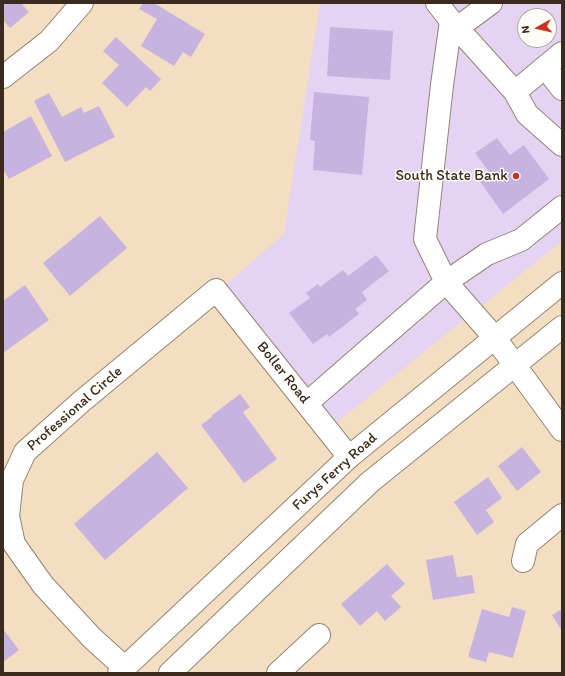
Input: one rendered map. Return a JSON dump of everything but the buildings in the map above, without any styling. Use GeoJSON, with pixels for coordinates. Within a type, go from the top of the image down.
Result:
{"type":"FeatureCollection","features":[{"type":"Feature","properties":{"kind":"main road"},"geometry":{"type":"LineString","coordinates":[[3,77],[49,41],[82,3]]}},
{"type":"Feature","properties":{"kind":"main road"},"geometry":{"type":"LineString","coordinates":[[437,3],[515,92],[527,114],[562,145]]}},
{"type":"Feature","properties":{"kind":"main road"},"geometry":{"type":"LineString","coordinates":[[491,3],[454,24],[442,85],[425,239],[446,282],[495,338],[562,430]]}},
{"type":"Feature","properties":{"kind":"main road"},"geometry":{"type":"LineString","coordinates":[[515,92],[562,53]]}},
{"type":"Feature","properties":{"kind":"main road"},"geometry":{"type":"LineString","coordinates":[[545,67],[562,89]]}},
{"type":"Feature","properties":{"kind":"main road"},"geometry":{"type":"LineString","coordinates":[[307,403],[446,282],[487,254],[521,240],[562,207]]}},
{"type":"Feature","properties":{"kind":"main road","name":"Furys Ferry Road"},"geometry":{"type":"LineString","coordinates":[[122,670],[349,457],[562,282]]}},
{"type":"Feature","properties":{"kind":"main road","name":"Boller Road"},"geometry":{"type":"LineString","coordinates":[[216,290],[349,457]]}},
{"type":"Feature","properties":{"kind":"main road","name":"Professional Circle"},"geometry":{"type":"LineString","coordinates":[[122,670],[43,585],[14,544],[8,516],[12,480],[25,452],[82,401],[216,290]]}},
{"type":"Feature","properties":{"kind":"main road","name":"Furys Ferry Road"},"geometry":{"type":"LineString","coordinates":[[170,673],[370,482],[562,327]]}},
{"type":"Feature","properties":{"kind":"main road"},"geometry":{"type":"LineString","coordinates":[[523,561],[527,544],[562,515]]}},
{"type":"Feature","properties":{"kind":"main road"},"geometry":{"type":"LineString","coordinates":[[278,673],[319,636]]}},
{"type":"Feature","properties":{"kind":"shaded area"},"geometry":{"type":"Polygon","coordinates":[[[320,3],[562,3],[562,241],[332,426],[223,287],[284,234],[320,3]]]}},
{"type":"Feature","properties":{"kind":"place","name":"South State Bank"},"geometry":{"type":"Point","coordinates":[516,176]}}]}
